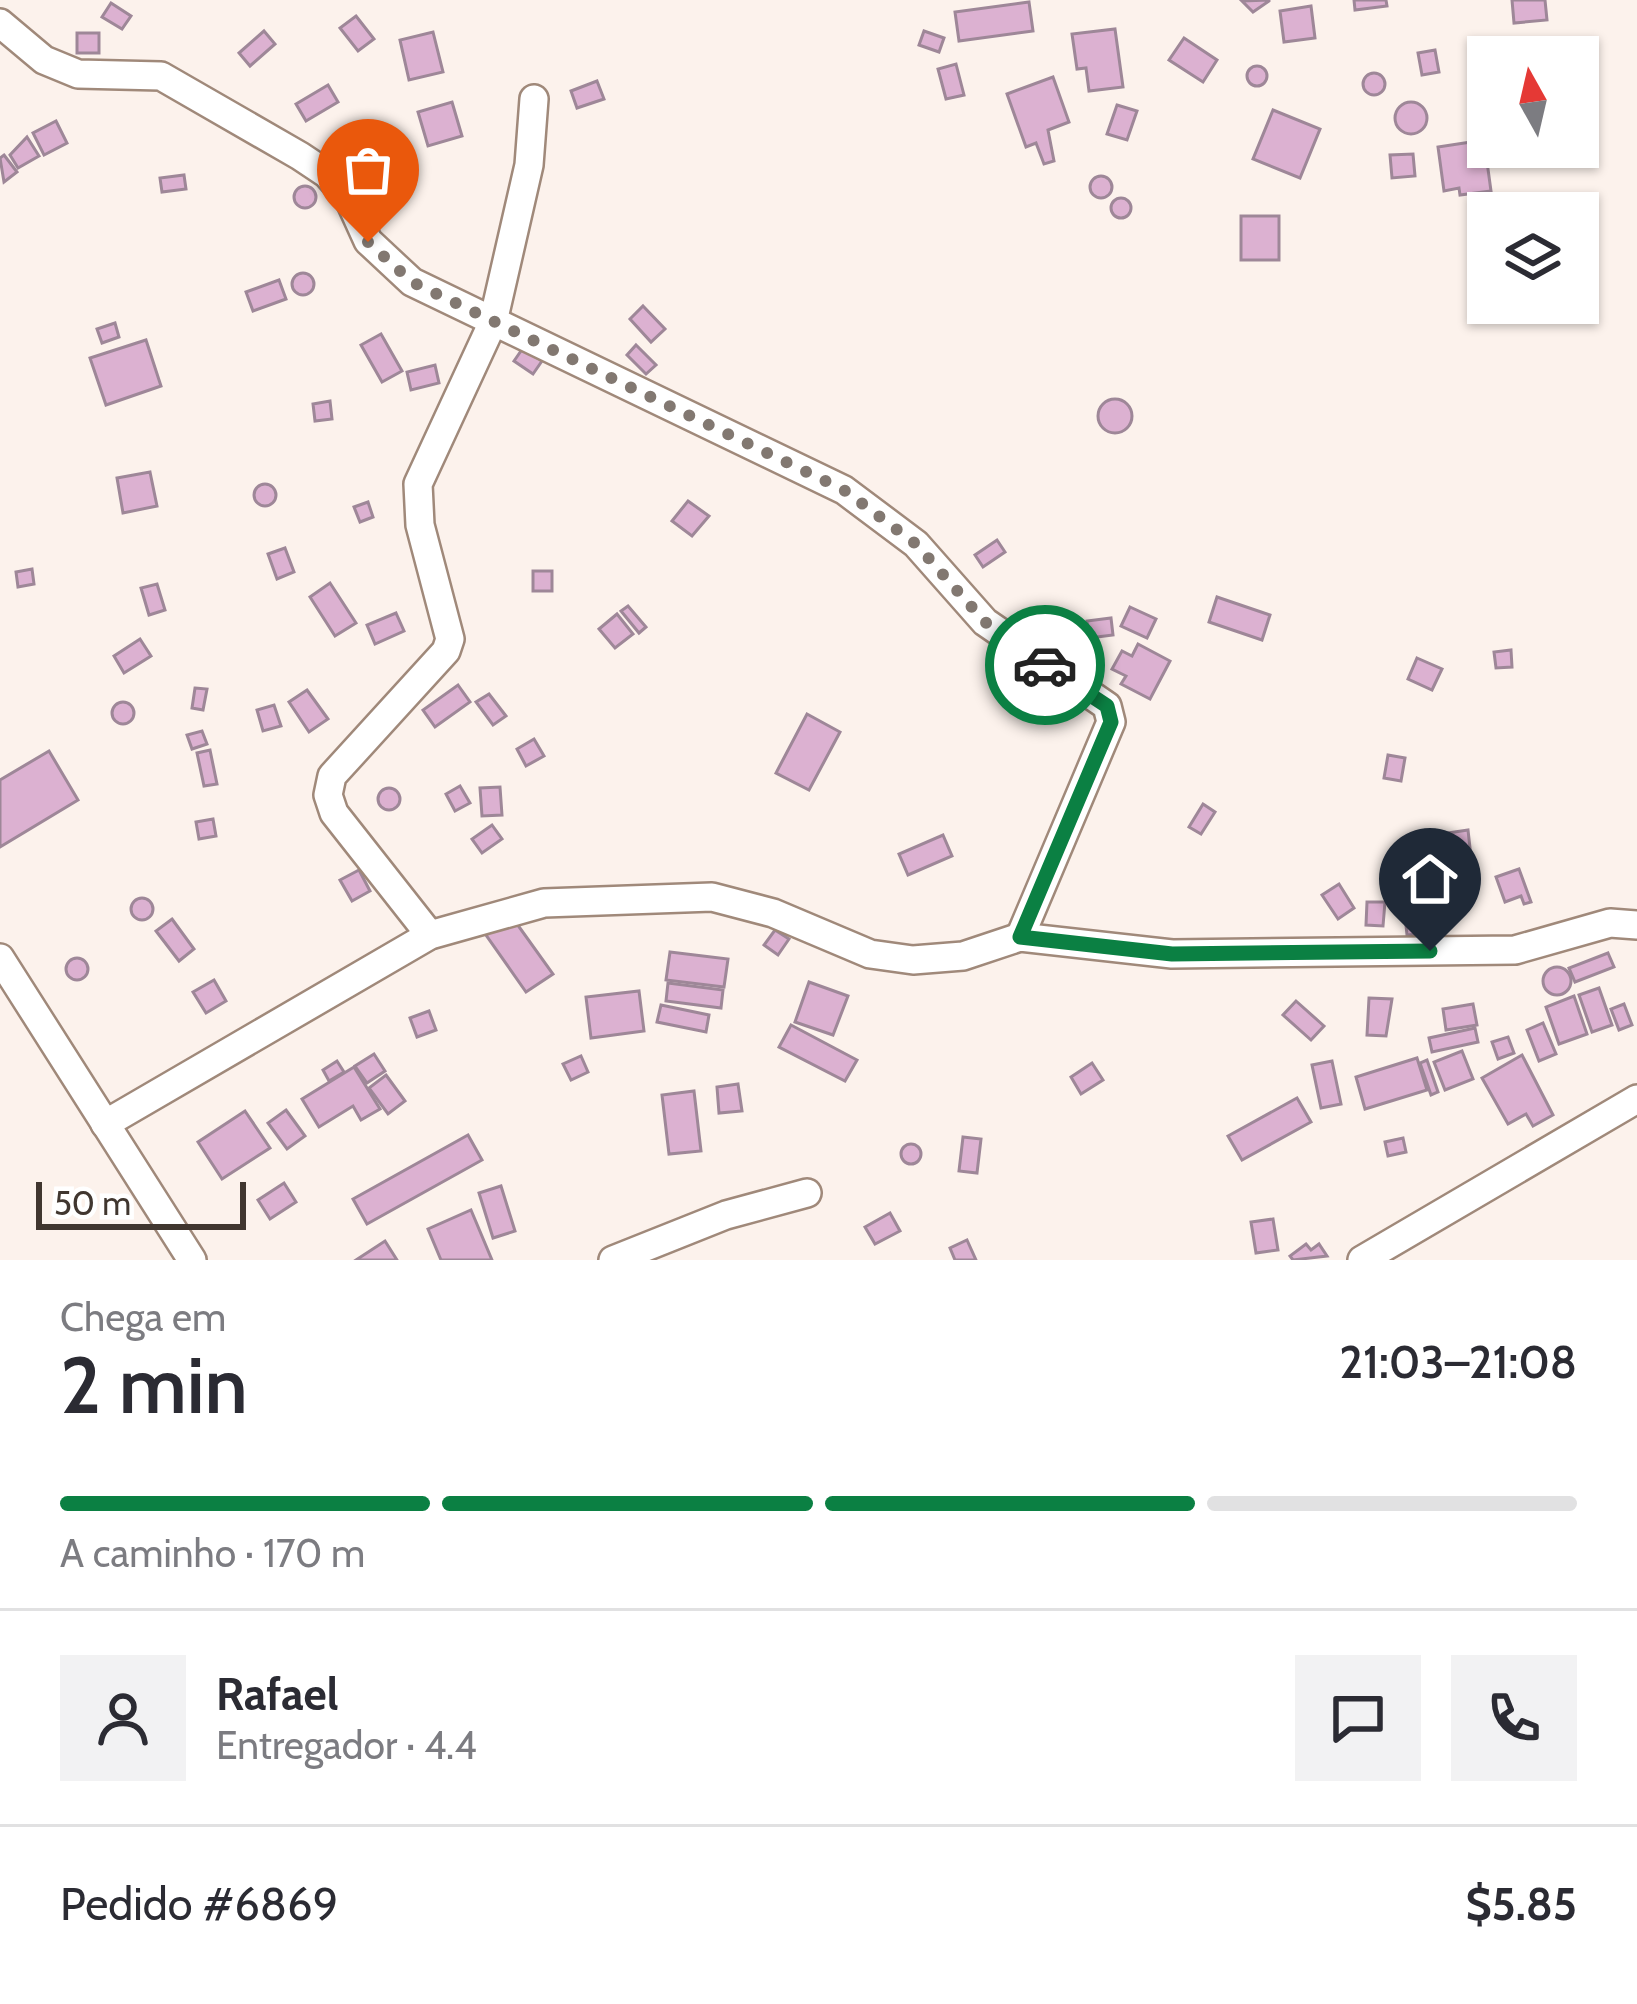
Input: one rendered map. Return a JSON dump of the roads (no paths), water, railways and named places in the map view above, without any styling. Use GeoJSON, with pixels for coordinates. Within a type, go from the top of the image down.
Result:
{"type":"FeatureCollection","features":[{"type":"Feature","properties":{"kind":"street"},"geometry":{"type":"LineString","coordinates":[[0,23],[44,60],[78,74],[161,76],[327,174],[349,199],[368,242],[412,282],[844,490],[916,544],[985,622],[1107,706],[1111,722],[1020,937]]}},
{"type":"Feature","properties":{"kind":"street"},"geometry":{"type":"LineString","coordinates":[[430,935],[334,813],[328,795],[332,776],[446,650],[450,626],[420,525],[418,484],[493,322],[529,165],[534,99]]}},
{"type":"Feature","properties":{"kind":"street"},"geometry":{"type":"LineString","coordinates":[[105,1124],[430,935],[544,903],[712,896],[773,914],[870,954],[913,960],[963,956],[1020,937],[1172,954],[1473,950],[1552,943],[1610,922],[1637,925]]}},
{"type":"Feature","properties":{"kind":"street"},"geometry":{"type":"LineString","coordinates":[[0,958],[192,1260]]}},
{"type":"Feature","properties":{"kind":"street"},"geometry":{"type":"LineString","coordinates":[[1362,1260],[1637,1100]]}},
{"type":"Feature","properties":{"kind":"street"},"geometry":{"type":"LineString","coordinates":[[613,1260],[726,1215],[807,1193]]}}]}
